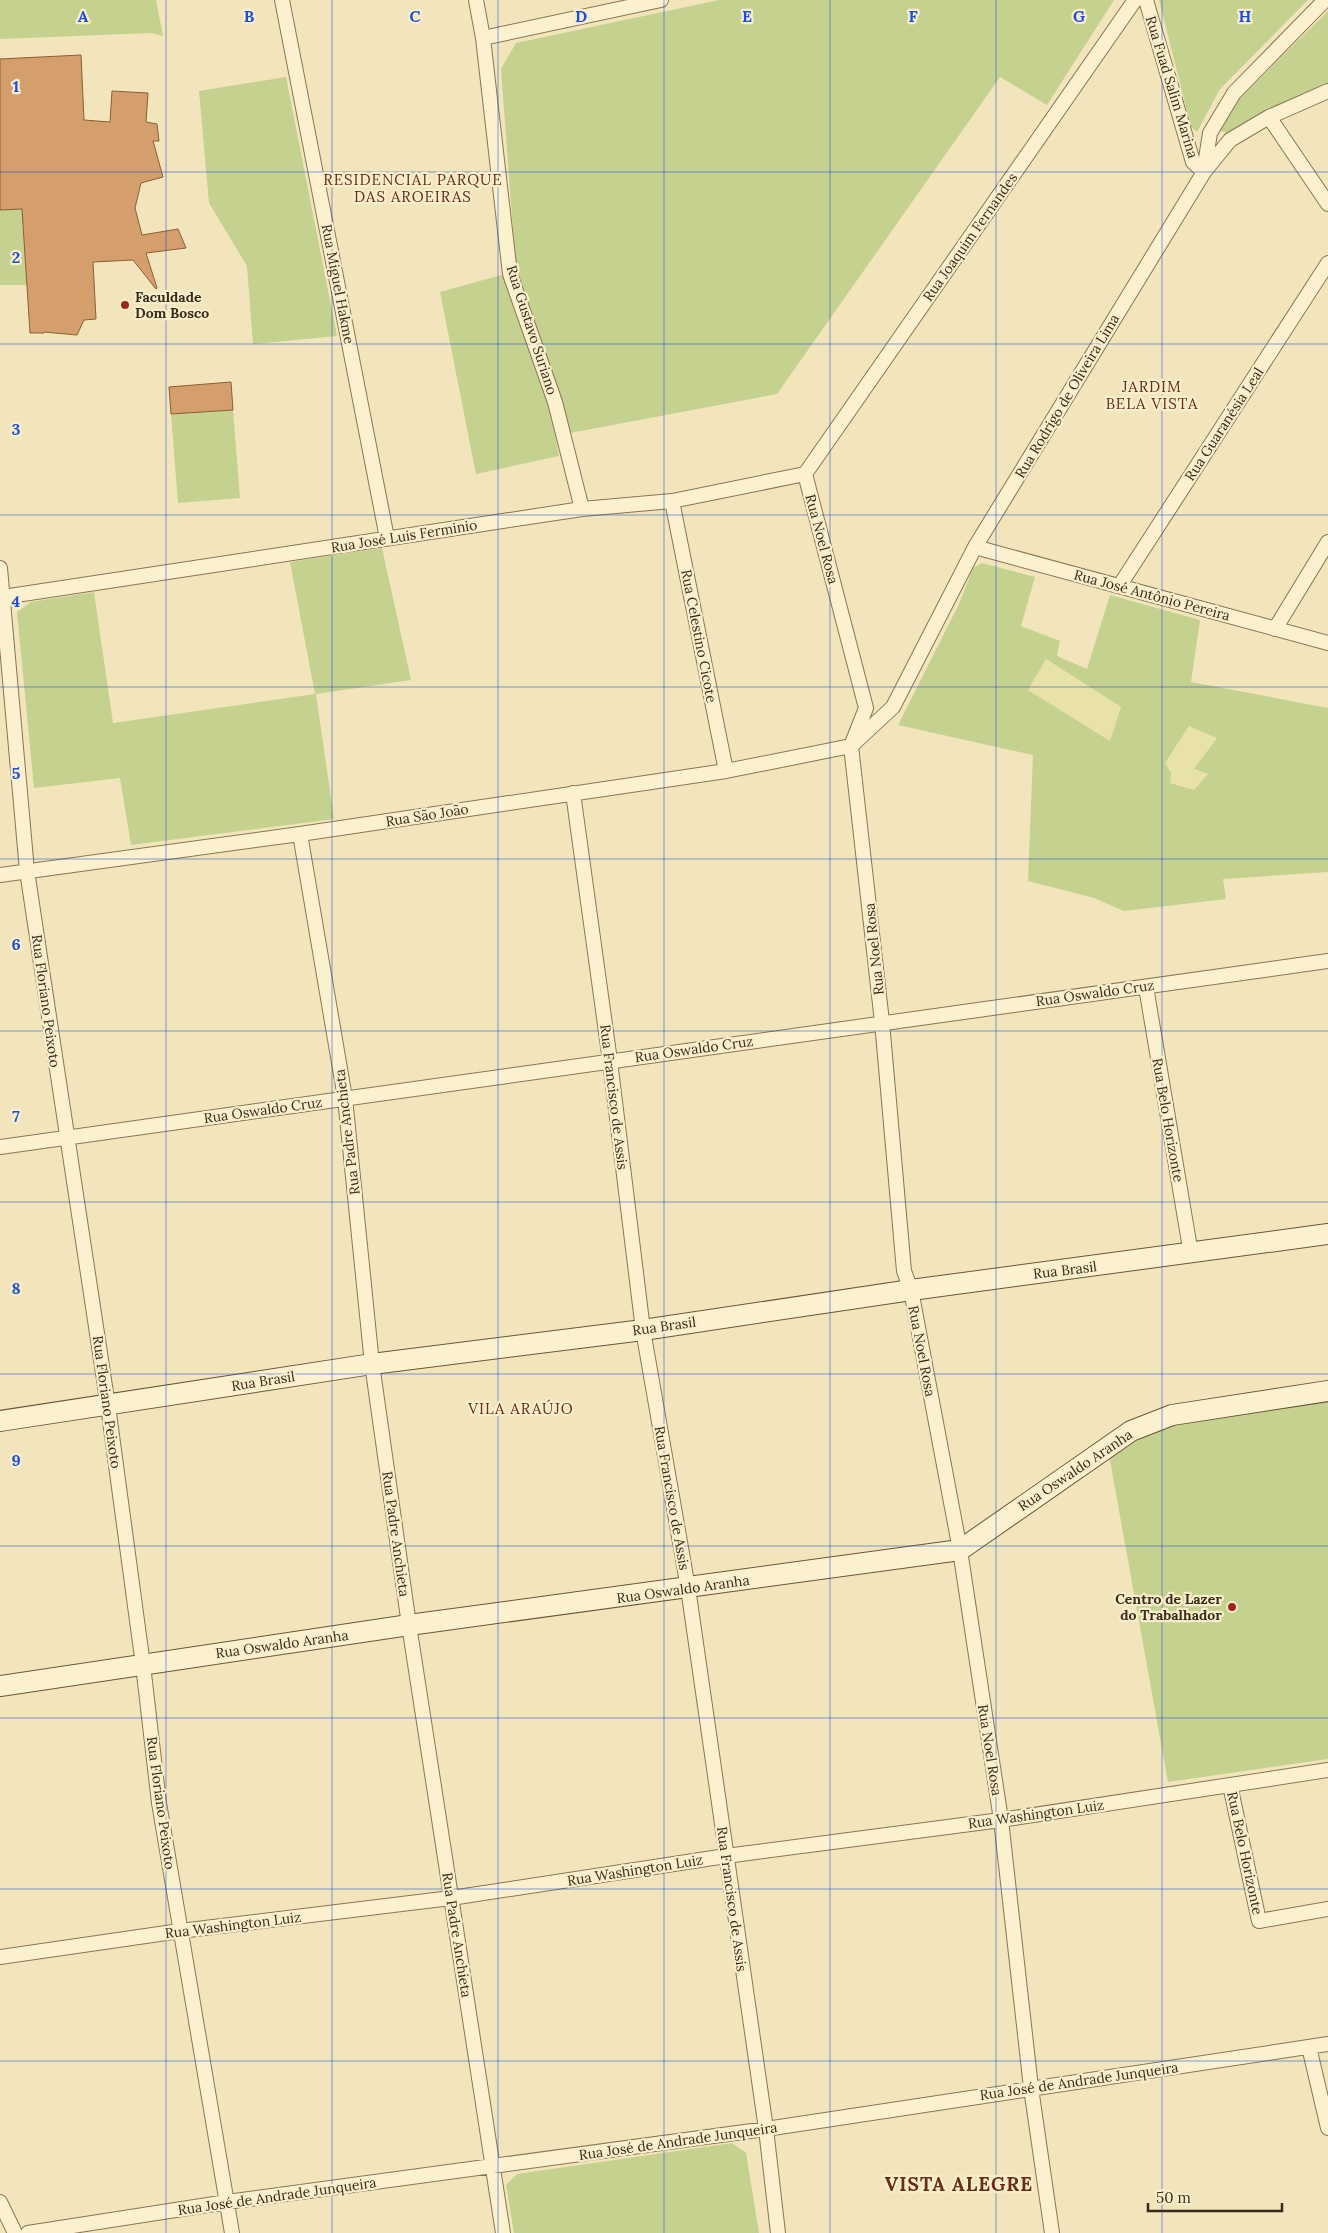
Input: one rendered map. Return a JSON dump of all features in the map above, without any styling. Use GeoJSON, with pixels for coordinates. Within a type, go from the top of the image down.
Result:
{"type":"FeatureCollection","features":[{"type":"Feature","properties":{"kind":"street","name":"Rua Miguel Hakme"},"geometry":{"type":"LineString","coordinates":[[282,0],[387,538]]}},
{"type":"Feature","properties":{"kind":"street","name":"Rua Gustavo Suriano"},"geometry":{"type":"LineString","coordinates":[[476,0],[483,38],[510,274],[555,402],[582,509]]}},
{"type":"Feature","properties":{"kind":"street"},"geometry":{"type":"LineString","coordinates":[[483,38],[661,0]]}},
{"type":"Feature","properties":{"kind":"street","name":"Rua Joaquim Fernandes"},"geometry":{"type":"LineString","coordinates":[[805,474],[1135,0]]}},
{"type":"Feature","properties":{"kind":"street","name":"Rua Fuad Salim Marina"},"geometry":{"type":"LineString","coordinates":[[1146,0],[1193,162],[1204,172]]}},
{"type":"Feature","properties":{"kind":"street"},"geometry":{"type":"LineString","coordinates":[[1204,172],[1210,133],[1234,93],[1325,0]]}},
{"type":"Feature","properties":{"kind":"street","name":"Rua Rodrigo de Oliveira Lima"},"geometry":{"type":"LineString","coordinates":[[852,746],[893,707],[975,547],[1204,172],[1230,140],[1269,117],[1328,90]]}},
{"type":"Feature","properties":{"kind":"street"},"geometry":{"type":"LineString","coordinates":[[1269,117],[1328,204]]}},
{"type":"Feature","properties":{"kind":"street","name":"Rua Guaranésia Leal"},"geometry":{"type":"LineString","coordinates":[[1120,585],[1328,263]]}},
{"type":"Feature","properties":{"kind":"street","name":"Rua José Luis Ferminio"},"geometry":{"type":"LineString","coordinates":[[3,598],[582,509],[672,501],[805,474]]}},
{"type":"Feature","properties":{"kind":"street","name":"Rua Noel Rosa"},"geometry":{"type":"LineString","coordinates":[[805,474],[866,708],[852,746],[882,1022],[904,1271],[911,1290],[960,1550],[1001,1820],[1031,2088],[1052,2233]]}},
{"type":"Feature","properties":{"kind":"street","name":"Rua Celestino Cicote"},"geometry":{"type":"LineString","coordinates":[[672,501],[726,771]]}},
{"type":"Feature","properties":{"kind":"street"},"geometry":{"type":"LineString","coordinates":[[1275,629],[1328,542]]}},
{"type":"Feature","properties":{"kind":"street","name":"Rua José Antônio Pereira"},"geometry":{"type":"LineString","coordinates":[[975,547],[1328,643]]}},
{"type":"Feature","properties":{"kind":"street","name":"Rua Floriano Peixoto"},"geometry":{"type":"LineString","coordinates":[[0,568],[27,871],[108,1406],[143,1665],[159,1804],[232,2233]]}},
{"type":"Feature","properties":{"kind":"street","name":"Rua São João"},"geometry":{"type":"LineString","coordinates":[[0,875],[300,834],[726,771],[852,746]]}},
{"type":"Feature","properties":{"kind":"street","name":"Rua Francisco de Assis"},"geometry":{"type":"LineString","coordinates":[[574,793],[610,1061],[643,1330],[688,1588],[766,2129],[778,2233]]}},
{"type":"Feature","properties":{"kind":"street","name":"Rua Padre Anchieta"},"geometry":{"type":"LineString","coordinates":[[300,834],[345,1098],[372,1364],[409,1625],[503,2233]]}},
{"type":"Feature","properties":{"kind":"street","name":"Rua Oswaldo Cruz"},"geometry":{"type":"LineString","coordinates":[[0,1147],[1328,961]]}},
{"type":"Feature","properties":{"kind":"street","name":"Rua Belo Horizonte"},"geometry":{"type":"LineString","coordinates":[[1146,987],[1191,1254]]}},
{"type":"Feature","properties":{"kind":"street","name":"Rua Brasil"},"geometry":{"type":"LineString","coordinates":[[0,1421],[108,1406],[372,1364],[643,1330],[911,1290],[1191,1254],[1328,1234]]}},
{"type":"Feature","properties":{"kind":"street","name":"Rua Oswaldo Aranha"},"geometry":{"type":"LineString","coordinates":[[0,1686],[409,1625],[960,1550],[1131,1431],[1172,1415],[1328,1391]]}},
{"type":"Feature","properties":{"kind":"street","name":"Rua Washington Luiz"},"geometry":{"type":"LineString","coordinates":[[0,1957],[180,1931],[451,1898],[726,1856],[1001,1820],[1328,1770]]}},
{"type":"Feature","properties":{"kind":"street","name":"Rua Belo Horizonte"},"geometry":{"type":"LineString","coordinates":[[1230,1784],[1259,1921],[1328,1909]]}},
{"type":"Feature","properties":{"kind":"street","name":"Rua José de Andrade Junqueira"},"geometry":{"type":"LineString","coordinates":[[28,2233],[227,2202],[766,2129],[1328,2044]]}},
{"type":"Feature","properties":{"kind":"street"},"geometry":{"type":"LineString","coordinates":[[1309,2048],[1328,2128]]}},
{"type":"Feature","properties":{"kind":"street"},"geometry":{"type":"LineString","coordinates":[[0,2202],[15,2233]]}},
{"type":"Feature","properties":{"kind":"shaded area"},"geometry":{"type":"Polygon","coordinates":[[[1046,659],[1121,707],[1110,741],[1028,690],[1046,659]]]}},
{"type":"Feature","properties":{"kind":"shaded area"},"geometry":{"type":"Polygon","coordinates":[[[1190,726],[1217,738],[1195,769],[1208,774],[1194,790],[1170,783],[1165,763],[1190,726]]]}},
{"type":"Feature","properties":{"kind":"green space"},"geometry":{"type":"Polygon","coordinates":[[[0,0],[156,0],[163,36],[151,33],[0,39],[0,0]]]}},
{"type":"Feature","properties":{"kind":"green space"},"geometry":{"type":"Polygon","coordinates":[[[719,0],[1114,0],[1047,105],[1000,77],[777,394],[570,433],[516,271],[501,69],[516,43],[719,0]]]}},
{"type":"Feature","properties":{"kind":"green space"},"geometry":{"type":"Polygon","coordinates":[[[1159,0],[1308,0],[1220,89],[1197,132],[1191,127],[1159,0]]]}},
{"type":"Feature","properties":{"kind":"green space"},"geometry":{"type":"Polygon","coordinates":[[[1328,11],[1328,83],[1265,111],[1227,133],[1221,131],[1221,123],[1240,98],[1328,11]]]}},
{"type":"Feature","properties":{"kind":"green space"},"geometry":{"type":"Polygon","coordinates":[[[286,77],[337,336],[253,344],[247,266],[209,203],[199,91],[286,77]]]}},
{"type":"Feature","properties":{"kind":"green space"},"geometry":{"type":"Polygon","coordinates":[[[22,209],[28,285],[0,285],[0,210],[22,209]]]}},
{"type":"Feature","properties":{"kind":"green space"},"geometry":{"type":"Polygon","coordinates":[[[505,274],[549,405],[559,456],[476,474],[440,292],[505,274]]]}},
{"type":"Feature","properties":{"kind":"green space"},"geometry":{"type":"Polygon","coordinates":[[[233,410],[240,498],[178,503],[171,414],[233,410]]]}},
{"type":"Feature","properties":{"kind":"green space"},"geometry":{"type":"Polygon","coordinates":[[[382,548],[411,680],[316,694],[334,819],[131,845],[120,778],[34,788],[17,612],[31,602],[94,592],[113,723],[315,694],[290,562],[382,548]]]}},
{"type":"Feature","properties":{"kind":"green space"},"geometry":{"type":"Polygon","coordinates":[[[982,563],[1035,577],[1021,626],[1060,641],[1057,656],[1087,669],[1110,595],[1200,620],[1191,682],[1328,708],[1328,872],[1223,879],[1226,899],[1124,911],[1094,898],[1028,881],[1033,755],[898,725],[959,604],[973,568],[982,563]],[[1046,659],[1028,690],[1110,741],[1121,707],[1046,659]],[[1189,726],[1165,763],[1171,773],[1170,783],[1194,790],[1208,774],[1194,769],[1217,738],[1189,726]]]}},
{"type":"Feature","properties":{"kind":"green space","name":"Centro de Lazer do Trabalhador"},"geometry":{"type":"Polygon","coordinates":[[[1328,1401],[1328,1759],[1168,1782],[1109,1455],[1132,1442],[1175,1423],[1328,1401]]]}},
{"type":"Feature","properties":{"kind":"green space"},"geometry":{"type":"Polygon","coordinates":[[[732,2143],[746,2153],[759,2233],[514,2233],[506,2185],[517,2174],[732,2143]]]}},
{"type":"Feature","properties":{"kind":"building"},"geometry":{"type":"Polygon","coordinates":[[[81,55],[84,120],[110,122],[112,91],[148,93],[146,122],[157,124],[159,141],[153,141],[163,177],[141,183],[135,208],[142,235],[178,229],[186,248],[146,253],[156,289],[133,260],[93,262],[96,319],[84,320],[77,335],[44,332],[30,333],[22,209],[0,210],[0,59],[81,55]]]}},
{"type":"Feature","properties":{"kind":"building"},"geometry":{"type":"Polygon","coordinates":[[[231,382],[233,410],[171,414],[169,387],[231,382]]]}},
{"type":"Feature","properties":{"kind":"place","name":"Faculdade Dom Bosco"},"geometry":{"type":"Point","coordinates":[125,305]}},
{"type":"Feature","properties":{"kind":"place","name":"Centro de Lazer do Trabalhador"},"geometry":{"type":"Point","coordinates":[1232,1607]}},
{"type":"Feature","properties":{"kind":"district","name":"RESIDENCIAL PARQUE DAS AROEIRAS"},"geometry":{"type":"Point","coordinates":[413,188]}},
{"type":"Feature","properties":{"kind":"district","name":"JARDIM BELA VISTA"},"geometry":{"type":"Point","coordinates":[1152,394]}},
{"type":"Feature","properties":{"kind":"district","name":"VILA ARAÚJO"},"geometry":{"type":"Point","coordinates":[521,1408]}},
{"type":"Feature","properties":{"kind":"district","name":"VISTA ALEGRE"},"geometry":{"type":"Point","coordinates":[959,2184]}}]}
